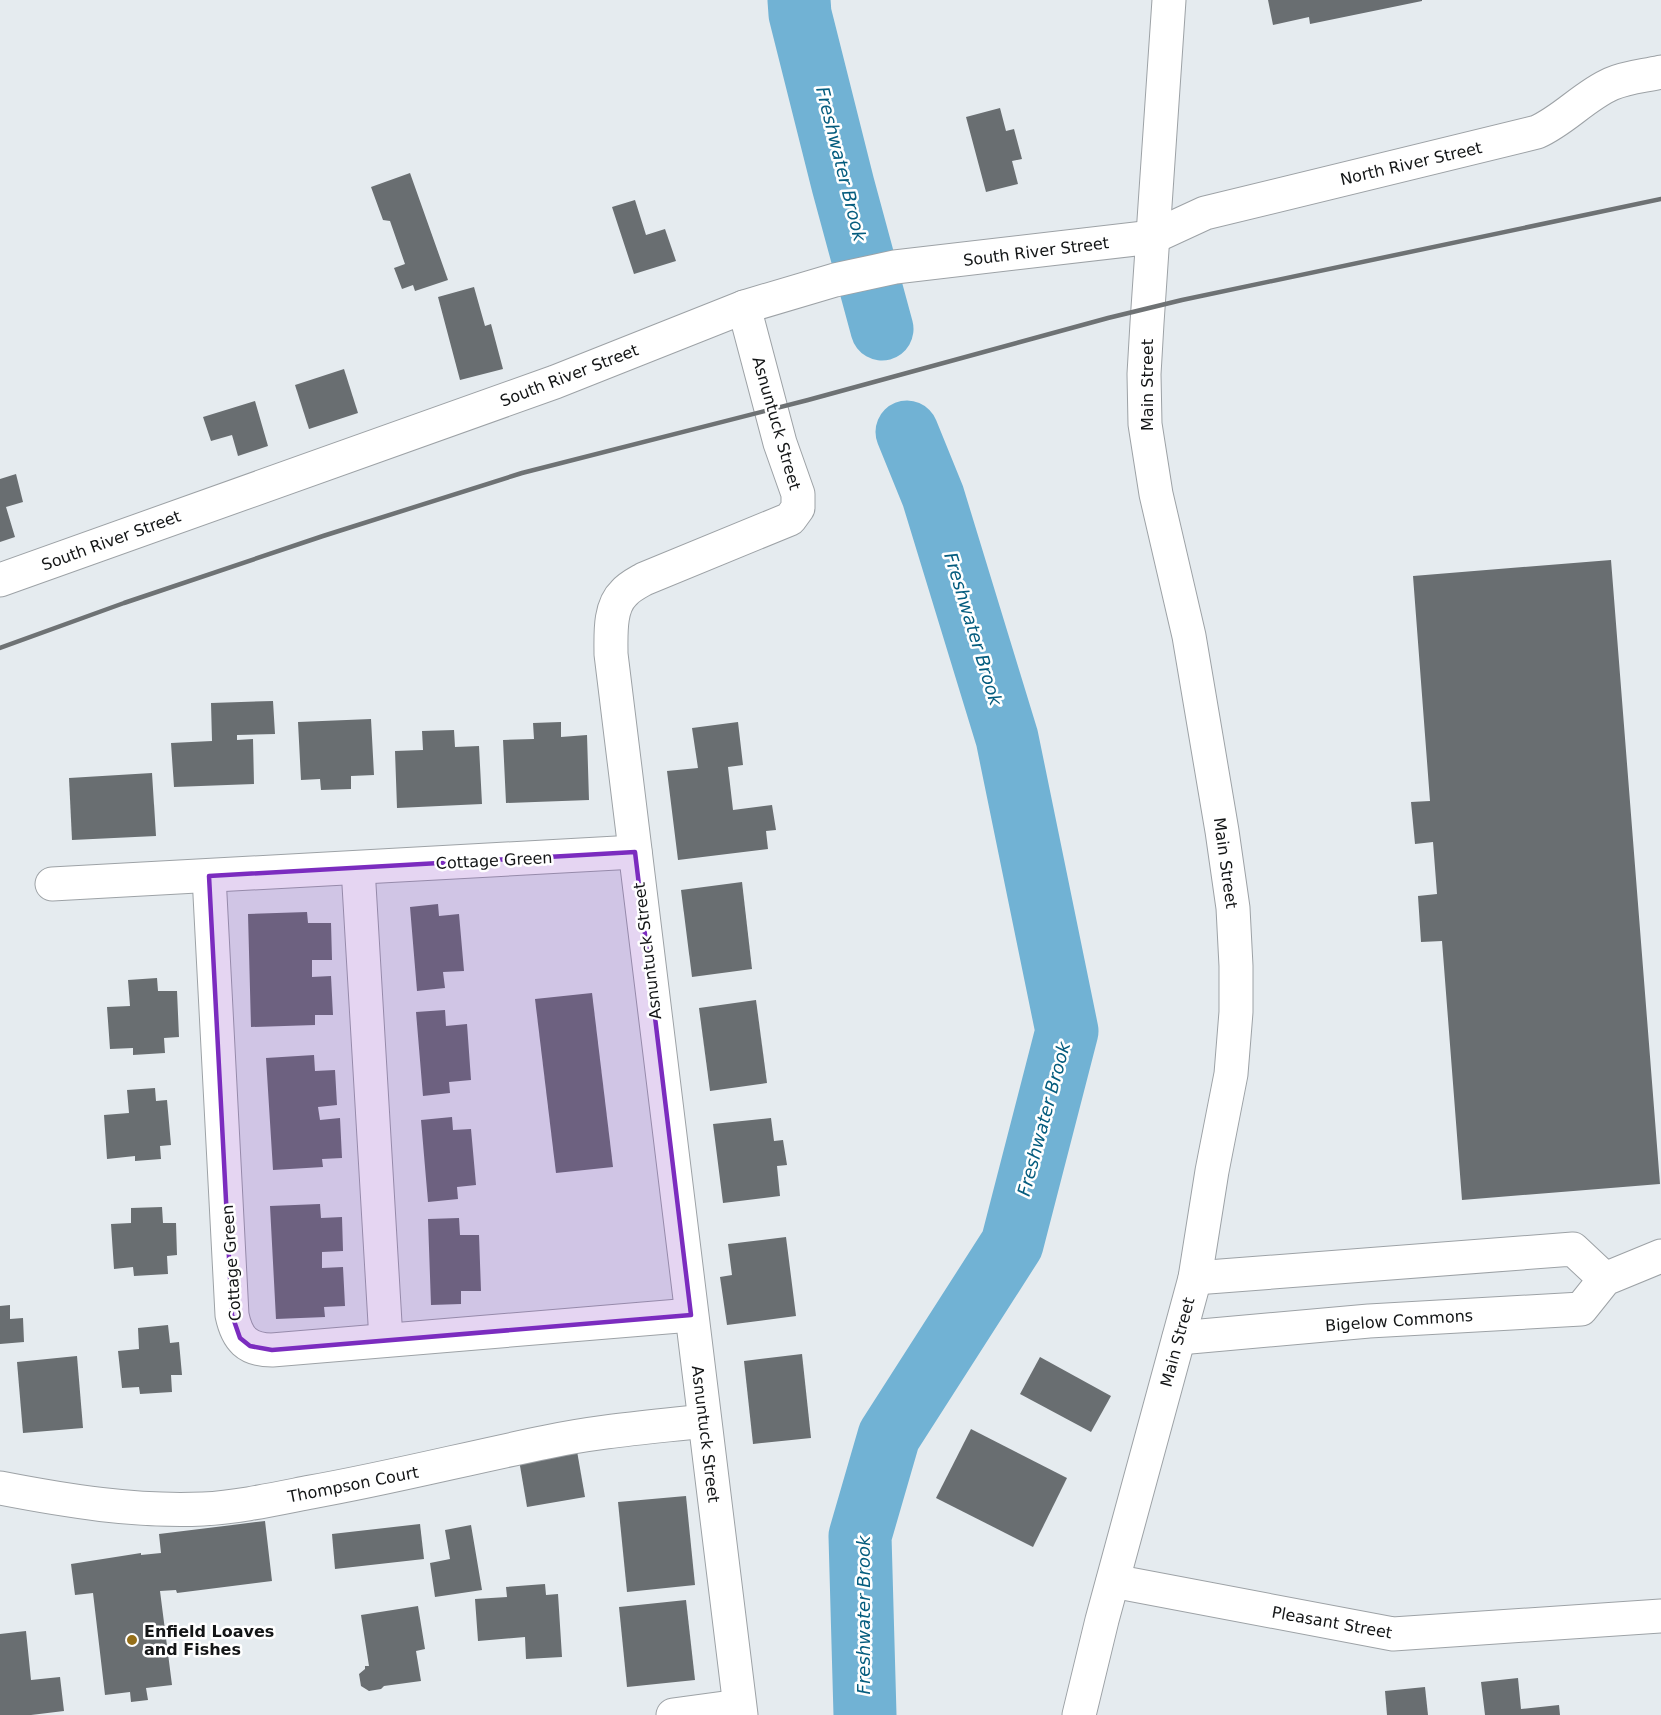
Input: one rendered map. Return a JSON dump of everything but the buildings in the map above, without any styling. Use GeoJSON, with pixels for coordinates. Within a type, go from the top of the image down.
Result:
{"type":"FeatureCollection","features":[{"type":"Feature","properties":{"kind":"street","name":"Main Street"},"geometry":{"type":"LineString","coordinates":[[1079,1715],[1102,1620],[1195,1278],[1212,1171],[1231,1074],[1236,1012],[1233,908],[1222,831],[1189,636],[1156,494],[1145,424],[1144,374],[1169,0]]}},
{"type":"Feature","properties":{"kind":"street","name":"North River Street"},"geometry":{"type":"LineString","coordinates":[[1153,237],[1205,213],[1537,132],[1553,124],[1610,85],[1661,72]]}},
{"type":"Feature","properties":{"kind":"street","name":"South River Street"},"geometry":{"type":"LineString","coordinates":[[0,580],[555,382],[744,307],[835,280],[895,267],[1153,237]]}},
{"type":"Feature","properties":{"kind":"street","name":"Asnuntuck Street"},"geometry":{"type":"LineString","coordinates":[[740,1711],[611,654],[612,621],[616,605],[626,590],[644,579],[781,524],[790,519],[798,508],[798,494],[780,443],[744,307]]}},
{"type":"Feature","properties":{"kind":"street","name":"Cottage Green"},"geometry":{"type":"LineString","coordinates":[[52,884],[635,852]]}},
{"type":"Feature","properties":{"kind":"street"},"geometry":{"type":"LineString","coordinates":[[358,868],[386,1340]]}},
{"type":"Feature","properties":{"kind":"street","name":"Cottage Green"},"geometry":{"type":"LineString","coordinates":[[209,876],[231,1304],[234,1327],[240,1338],[250,1346],[261,1350],[691,1315]]}},
{"type":"Feature","properties":{"kind":"street"},"geometry":{"type":"LineString","coordinates":[[1195,1278],[1573,1249],[1605,1279]]}},
{"type":"Feature","properties":{"kind":"street","name":"Bigelow Commons"},"geometry":{"type":"LineString","coordinates":[[1179,1338],[1369,1321],[1581,1308],[1605,1279],[1661,1256]]}},
{"type":"Feature","properties":{"kind":"street","name":"Thompson Court"},"geometry":{"type":"LineString","coordinates":[[0,1488],[102,1505],[154,1509],[216,1508],[276,1499],[415,1472],[550,1441],[604,1432],[705,1421]]}},
{"type":"Feature","properties":{"kind":"street","name":"Pleasant Street"},"geometry":{"type":"LineString","coordinates":[[1113,1581],[1393,1634],[1661,1616]]}},
{"type":"Feature","properties":{"kind":"street"},"geometry":{"type":"LineString","coordinates":[[673,1715],[740,1711]]}},
{"type":"Feature","properties":{"kind":"highlighted area"},"geometry":{"type":"Polygon","coordinates":[[[635,852],[691,1315],[272,1350],[250,1346],[240,1338],[232,1315],[209,876],[635,852]]]}},
{"type":"Feature","properties":{"kind":"waterway","name":"Freshwater Brook"},"geometry":{"type":"LineString","coordinates":[[799,0],[800,14],[843,185],[882,329]]}},
{"type":"Feature","properties":{"kind":"waterway","name":"Freshwater Brook"},"geometry":{"type":"LineString","coordinates":[[865,1715],[860,1536],[889,1436],[1012,1244],[1067,1031],[1007,738],[933,496],[907,432]]}},
{"type":"Feature","properties":{"kind":"railway"},"geometry":{"type":"LineString","coordinates":[[0,648],[124,603],[323,536],[522,473],[808,400],[1182,300],[1661,199]]}},
{"type":"Feature","properties":{"kind":"place","name":"Enfield Loaves and Fishes"},"geometry":{"type":"Point","coordinates":[132,1640]}}]}
